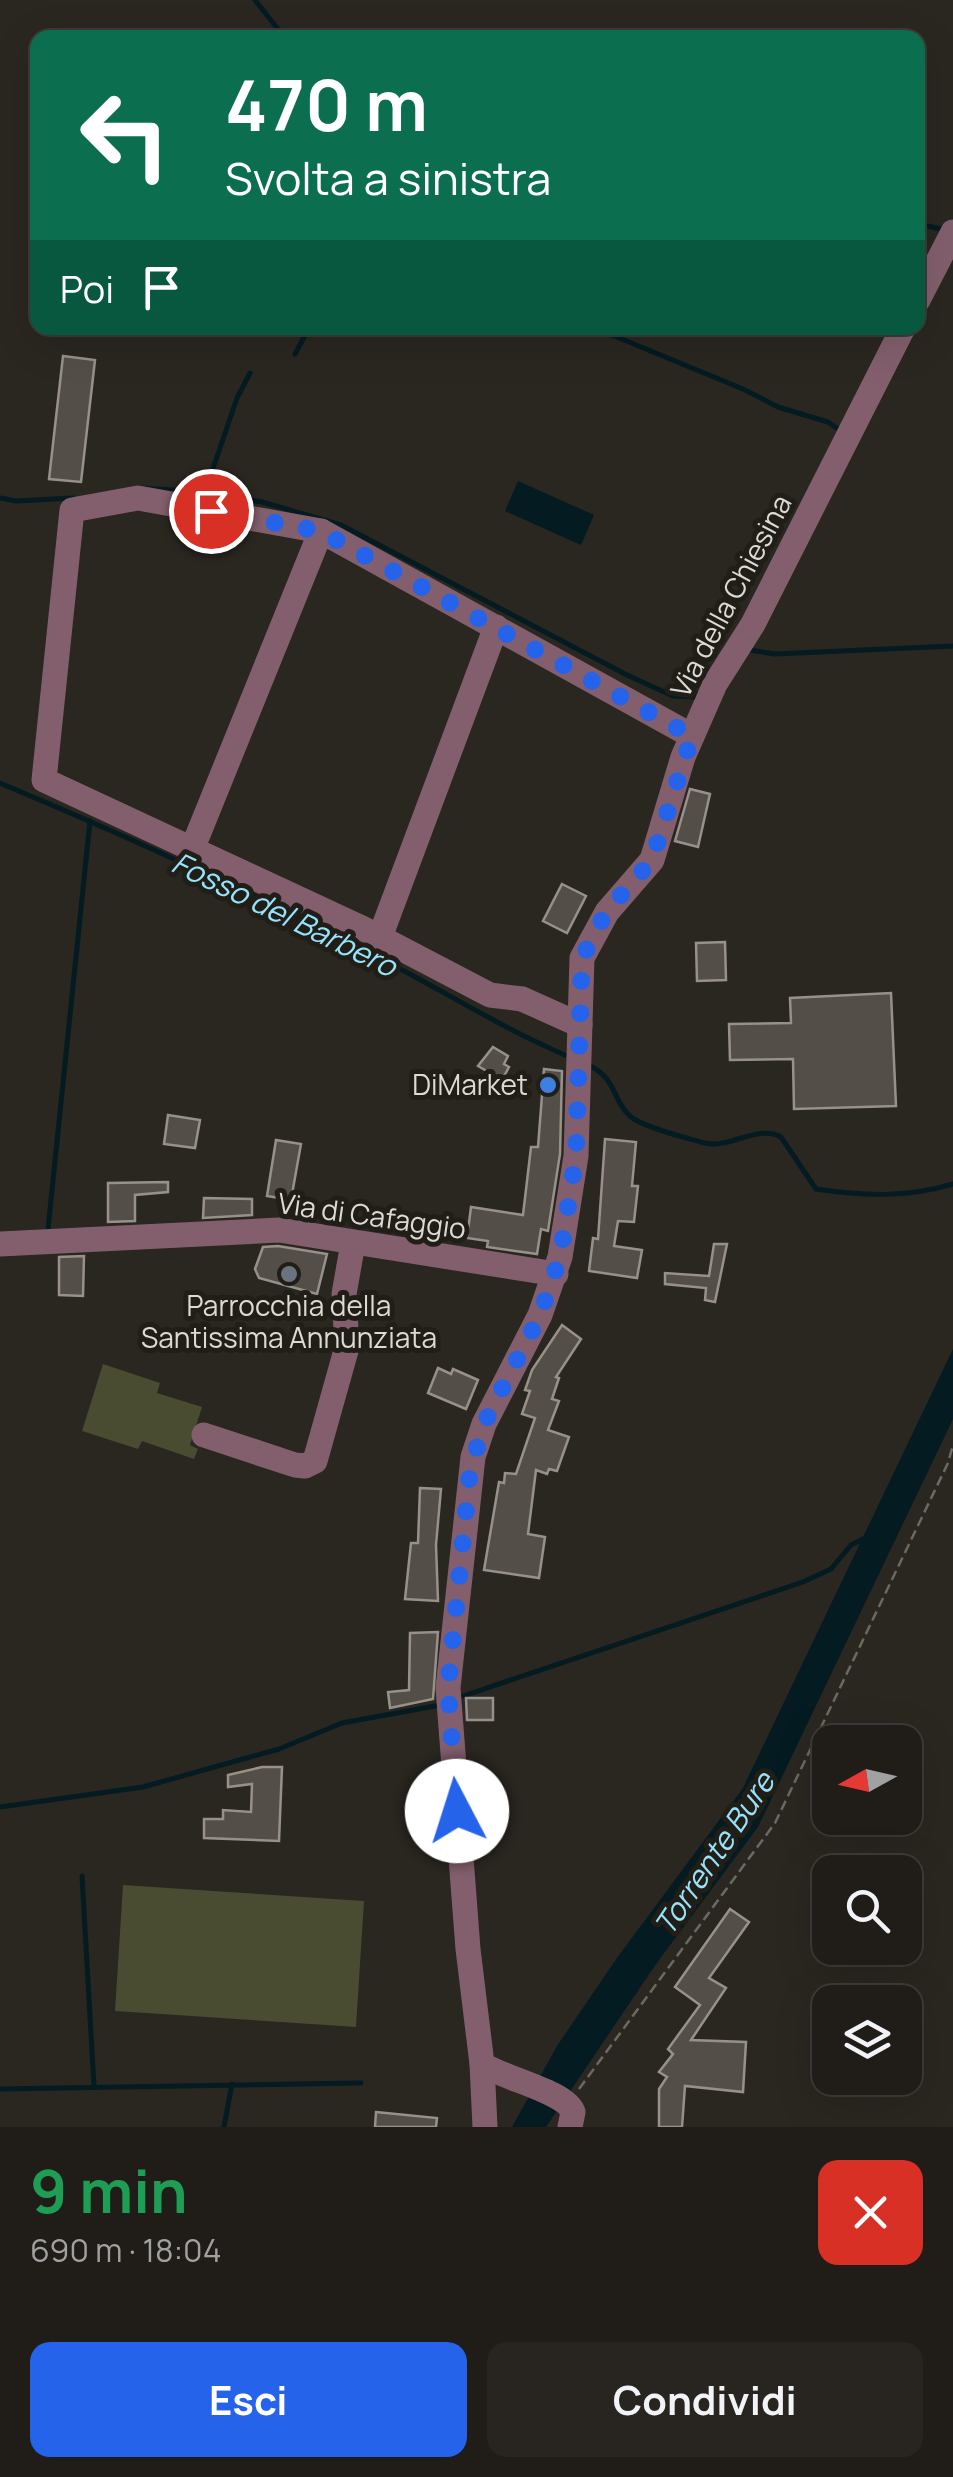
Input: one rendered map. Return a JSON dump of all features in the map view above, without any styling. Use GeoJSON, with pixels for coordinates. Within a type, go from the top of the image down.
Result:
{"type":"FeatureCollection","features":[{"type":"Feature","properties":{"kind":"street"},"geometry":{"type":"LineString","coordinates":[[925,286],[953,232]]}},
{"type":"Feature","properties":{"kind":"street","name":"Via della Chiesina"},"geometry":{"type":"LineString","coordinates":[[485,2127],[449,1707],[450,1675],[473,1457],[484,1424],[540,1315],[556,1274],[576,1156],[582,958],[606,912],[652,860],[692,736],[715,684],[752,624],[900,335]]}},
{"type":"Feature","properties":{"kind":"street"},"geometry":{"type":"LineString","coordinates":[[580,1025],[522,999],[490,995],[380,937],[44,780],[72,510],[138,498],[320,531],[692,736]]}},
{"type":"Feature","properties":{"kind":"street"},"geometry":{"type":"LineString","coordinates":[[193,847],[320,531]]}},
{"type":"Feature","properties":{"kind":"street"},"geometry":{"type":"LineString","coordinates":[[380,937],[496,628]]}},
{"type":"Feature","properties":{"kind":"street","name":"Via di Cafaggio"},"geometry":{"type":"LineString","coordinates":[[0,1244],[272,1230],[556,1274]]}},
{"type":"Feature","properties":{"kind":"street"},"geometry":{"type":"LineString","coordinates":[[204,1435],[295,1466],[305,1466],[314,1460],[347,1347],[344,1294],[353,1243]]}},
{"type":"Feature","properties":{"kind":"street"},"geometry":{"type":"LineString","coordinates":[[482,2064],[532,2087],[567,2110]]}},
{"type":"Feature","properties":{"kind":"path"},"geometry":{"type":"LineString","coordinates":[[567,2110],[775,1823],[953,1446]]}},
{"type":"Feature","properties":{"kind":"green space"},"geometry":{"type":"Polygon","coordinates":[[[103,1364],[160,1383],[157,1393],[202,1407],[190,1445],[198,1449],[194,1459],[142,1441],[138,1449],[82,1431],[103,1364]]]}},
{"type":"Feature","properties":{"kind":"green space"},"geometry":{"type":"Polygon","coordinates":[[[123,1885],[364,1901],[356,2027],[115,2011],[123,1885]]]}},
{"type":"Feature","properties":{"kind":"water"},"geometry":{"type":"Polygon","coordinates":[[[518,481],[594,515],[581,545],[505,511],[518,481]]]}},
{"type":"Feature","properties":{"kind":"water","name":"Torrente Bure"},"geometry":{"type":"Polygon","coordinates":[[[953,1349],[953,1419],[758,1827],[656,1964],[546,2127],[512,2127],[557,2046],[743,1788],[953,1349]]]}},
{"type":"Feature","properties":{"kind":"building"},"geometry":{"type":"Polygon","coordinates":[[[63,356],[95,360],[81,482],[49,479],[63,356]]]}},
{"type":"Feature","properties":{"kind":"building"},"geometry":{"type":"Polygon","coordinates":[[[690,789],[710,794],[698,847],[675,841],[690,789]]]}},
{"type":"Feature","properties":{"kind":"building"},"geometry":{"type":"Polygon","coordinates":[[[562,884],[586,896],[567,933],[543,921],[562,884]]]}},
{"type":"Feature","properties":{"kind":"building"},"geometry":{"type":"Polygon","coordinates":[[[725,942],[726,980],[697,981],[696,943],[725,942]]]}},
{"type":"Feature","properties":{"kind":"building"},"geometry":{"type":"Polygon","coordinates":[[[891,993],[896,1106],[794,1109],[793,1059],[730,1060],[729,1024],[791,1023],[790,998],[891,993]]]}},
{"type":"Feature","properties":{"kind":"building"},"geometry":{"type":"Polygon","coordinates":[[[493,1047],[508,1056],[504,1064],[509,1067],[502,1080],[478,1066],[493,1047]]]}},
{"type":"Feature","properties":{"kind":"building"},"geometry":{"type":"Polygon","coordinates":[[[544,1069],[562,1071],[560,1154],[548,1231],[541,1229],[537,1254],[487,1247],[488,1241],[467,1238],[471,1207],[523,1215],[531,1147],[538,1147],[544,1069]]]}},
{"type":"Feature","properties":{"kind":"building"},"geometry":{"type":"Polygon","coordinates":[[[168,1115],[200,1120],[195,1148],[164,1144],[168,1115]]]}},
{"type":"Feature","properties":{"kind":"building"},"geometry":{"type":"Polygon","coordinates":[[[605,1139],[636,1142],[632,1186],[638,1186],[634,1222],[618,1221],[614,1246],[642,1250],[637,1278],[589,1271],[593,1238],[598,1239],[605,1139]]]}},
{"type":"Feature","properties":{"kind":"building"},"geometry":{"type":"Polygon","coordinates":[[[276,1140],[301,1144],[291,1200],[267,1196],[276,1140]]]}},
{"type":"Feature","properties":{"kind":"building"},"geometry":{"type":"Polygon","coordinates":[[[168,1182],[168,1192],[135,1195],[135,1221],[108,1222],[108,1183],[168,1182]]]}},
{"type":"Feature","properties":{"kind":"building"},"geometry":{"type":"Polygon","coordinates":[[[204,1198],[252,1199],[252,1215],[203,1218],[204,1198]]]}},
{"type":"Feature","properties":{"kind":"building"},"geometry":{"type":"Polygon","coordinates":[[[714,1244],[727,1244],[715,1302],[705,1300],[706,1288],[665,1284],[665,1273],[709,1276],[714,1244]]]}},
{"type":"Feature","properties":{"kind":"building","name":"Parrocchia della Santissima Annunziata"},"geometry":{"type":"Polygon","coordinates":[[[263,1247],[327,1254],[317,1294],[259,1278],[255,1269],[263,1247]]]}},
{"type":"Feature","properties":{"kind":"building"},"geometry":{"type":"Polygon","coordinates":[[[84,1256],[83,1296],[59,1295],[59,1257],[84,1256]]]}},
{"type":"Feature","properties":{"kind":"building"},"geometry":{"type":"Polygon","coordinates":[[[562,1325],[581,1339],[556,1377],[559,1378],[552,1399],[559,1401],[548,1430],[569,1437],[557,1471],[549,1469],[547,1474],[536,1470],[528,1534],[545,1537],[539,1578],[484,1570],[499,1482],[504,1483],[505,1473],[516,1474],[535,1418],[522,1414],[530,1391],[525,1390],[532,1370],[562,1325]]]}},
{"type":"Feature","properties":{"kind":"building"},"geometry":{"type":"Polygon","coordinates":[[[438,1368],[451,1374],[453,1369],[478,1380],[466,1409],[428,1393],[438,1368]]]}},
{"type":"Feature","properties":{"kind":"building"},"geometry":{"type":"Polygon","coordinates":[[[420,1488],[441,1489],[436,1545],[438,1601],[405,1599],[411,1543],[418,1543],[420,1488]]]}},
{"type":"Feature","properties":{"kind":"building"},"geometry":{"type":"Polygon","coordinates":[[[438,1632],[433,1699],[390,1708],[388,1692],[409,1690],[410,1633],[438,1632]]]}},
{"type":"Feature","properties":{"kind":"building"},"geometry":{"type":"Polygon","coordinates":[[[466,1698],[493,1698],[493,1720],[467,1720],[466,1698]]]}},
{"type":"Feature","properties":{"kind":"building"},"geometry":{"type":"Polygon","coordinates":[[[282,1767],[279,1841],[204,1838],[204,1819],[223,1819],[223,1810],[251,1812],[252,1784],[228,1787],[228,1775],[282,1767]]]}},
{"type":"Feature","properties":{"kind":"building"},"geometry":{"type":"Polygon","coordinates":[[[730,1909],[749,1922],[709,1978],[726,1988],[691,2040],[746,2042],[743,2092],[685,2086],[682,2127],[659,2127],[659,2089],[667,2077],[659,2072],[673,2054],[668,2049],[700,2005],[675,1987],[730,1909]]]}},
{"type":"Feature","properties":{"kind":"building"},"geometry":{"type":"Polygon","coordinates":[[[376,2112],[437,2118],[436,2127],[375,2127],[376,2112]]]}},
{"type":"Feature","properties":{"kind":"waterway"},"geometry":{"type":"LineString","coordinates":[[255,0],[279,30]]}},
{"type":"Feature","properties":{"kind":"waterway"},"geometry":{"type":"LineString","coordinates":[[925,226],[941,229]]}},
{"type":"Feature","properties":{"kind":"waterway"},"geometry":{"type":"LineString","coordinates":[[295,354],[305,335]]}},
{"type":"Feature","properties":{"kind":"waterway"},"geometry":{"type":"LineString","coordinates":[[612,335],[838,429]]}},
{"type":"Feature","properties":{"kind":"waterway"},"geometry":{"type":"LineString","coordinates":[[205,492],[237,398],[250,373]]}},
{"type":"Feature","properties":{"kind":"waterway"},"geometry":{"type":"LineString","coordinates":[[139,488],[205,492],[262,502],[341,525],[627,675],[673,696],[696,697],[700,693]]}},
{"type":"Feature","properties":{"kind":"waterway"},"geometry":{"type":"LineString","coordinates":[[0,498],[73,498]]}},
{"type":"Feature","properties":{"kind":"waterway"},"geometry":{"type":"LineString","coordinates":[[750,650],[775,654],[953,646]]}},
{"type":"Feature","properties":{"kind":"waterway","name":"Fosso del Barbero"},"geometry":{"type":"LineString","coordinates":[[0,783],[293,915],[565,1055]]}},
{"type":"Feature","properties":{"kind":"waterway"},"geometry":{"type":"LineString","coordinates":[[48,1229],[90,821]]}},
{"type":"Feature","properties":{"kind":"waterway","name":"Fosso del Barbero"},"geometry":{"type":"LineString","coordinates":[[587,1064],[604,1076],[631,1117],[656,1129],[714,1144],[763,1133],[781,1137],[816,1189],[885,1194],[953,1184]]}},
{"type":"Feature","properties":{"kind":"waterway"},"geometry":{"type":"LineString","coordinates":[[463,1696],[803,1582],[831,1569],[851,1545],[865,1538]]}},
{"type":"Feature","properties":{"kind":"waterway"},"geometry":{"type":"LineString","coordinates":[[0,1807],[143,1787],[279,1749],[342,1723],[435,1706]]}},
{"type":"Feature","properties":{"kind":"waterway"},"geometry":{"type":"LineString","coordinates":[[82,1876],[94,2086]]}},
{"type":"Feature","properties":{"kind":"waterway"},"geometry":{"type":"LineString","coordinates":[[0,2089],[361,2083]]}},
{"type":"Feature","properties":{"kind":"waterway"},"geometry":{"type":"LineString","coordinates":[[224,2127],[232,2084]]}},
{"type":"Feature","properties":{"kind":"place","name":"DiMarket"},"geometry":{"type":"Point","coordinates":[548,1085]}},
{"type":"Feature","properties":{"kind":"place","name":"Parrocchia della Santissima Annunziata"},"geometry":{"type":"Point","coordinates":[289,1274]}},
{"type":"Feature","properties":{"kind":"route"},"geometry":{"type":"LineString","coordinates":[[211,511],[320,531],[692,736],[652,860],[606,912],[582,958],[576,1156],[560,1257],[540,1315],[484,1424],[470,1471],[448,1688],[457,1811]]}}]}
